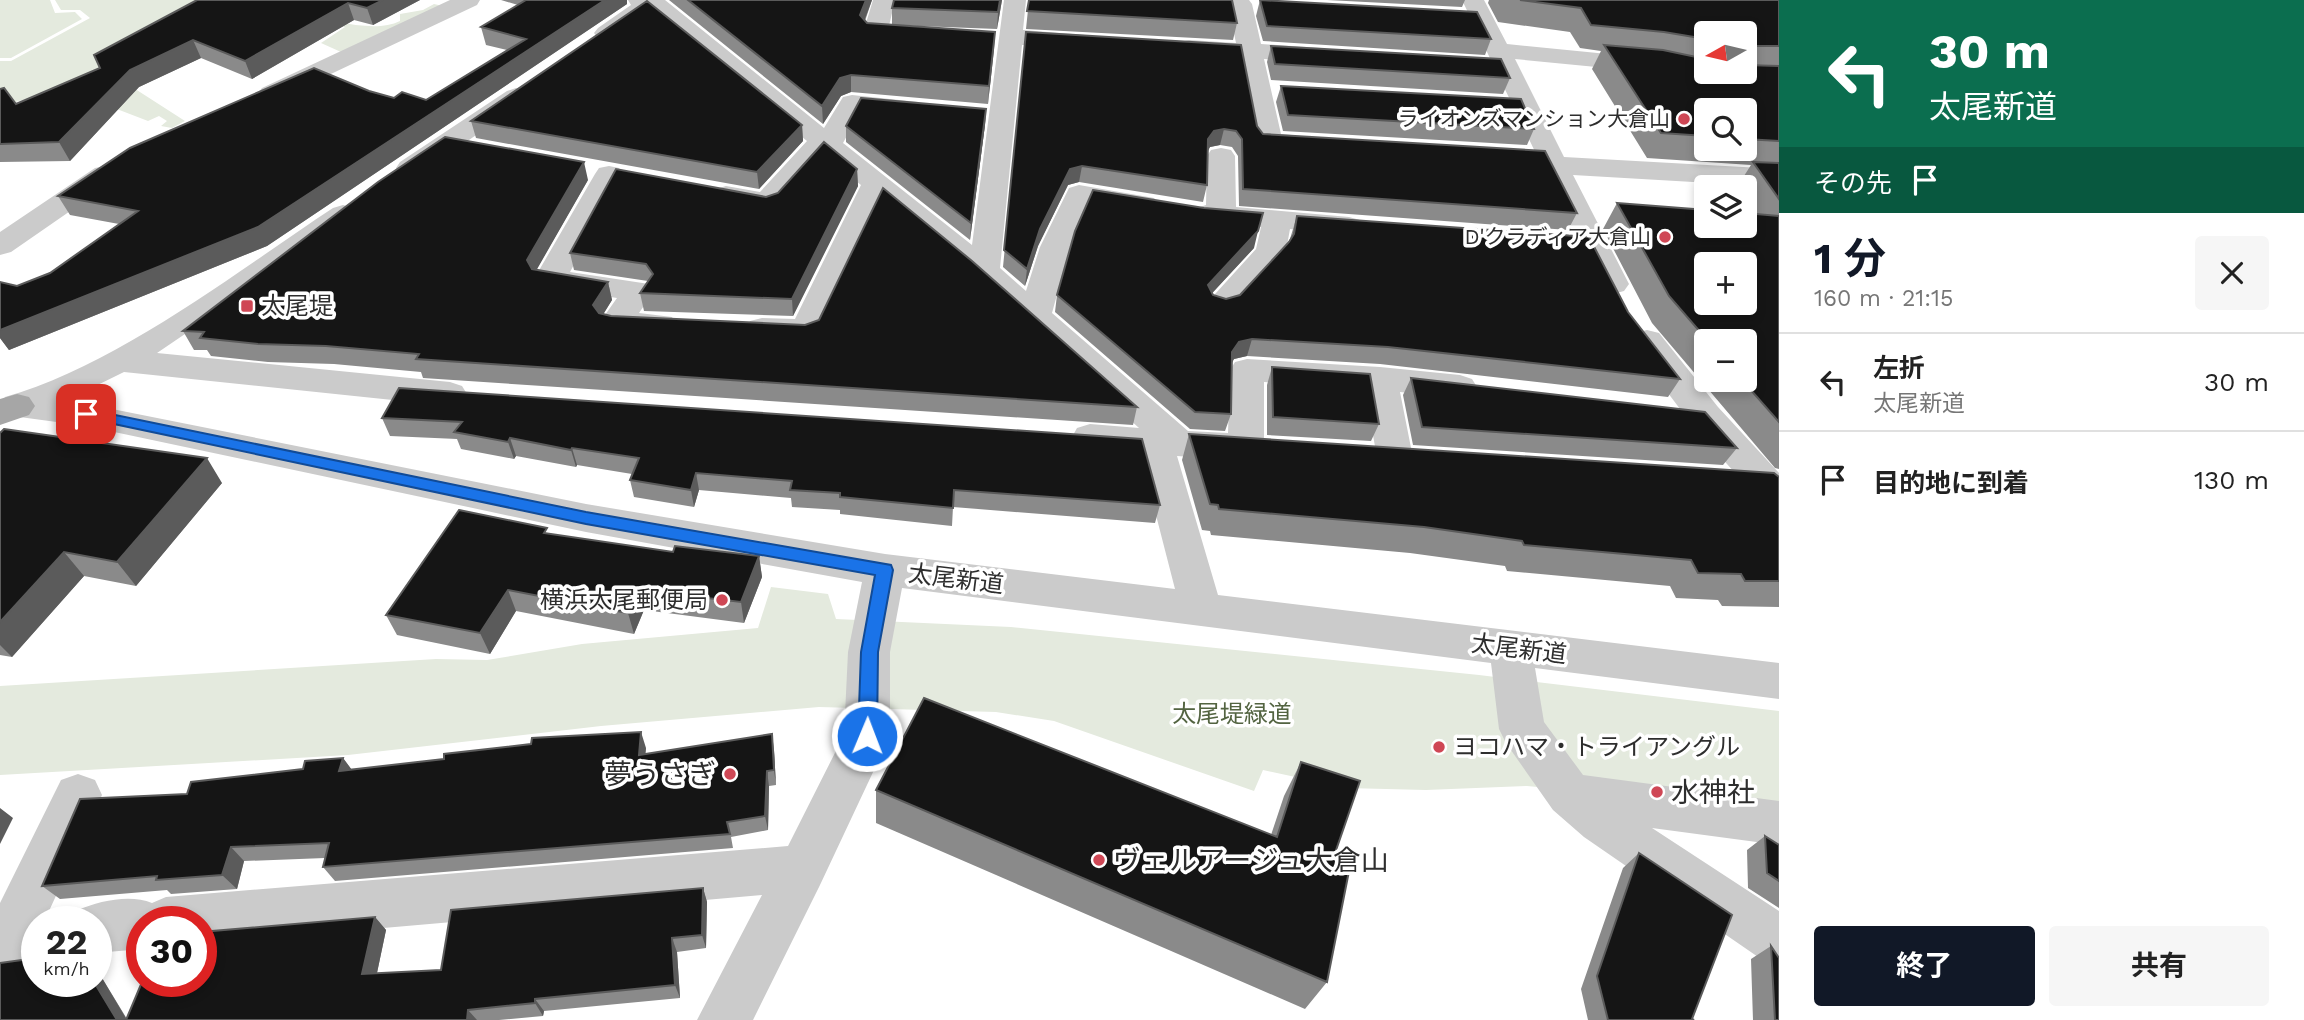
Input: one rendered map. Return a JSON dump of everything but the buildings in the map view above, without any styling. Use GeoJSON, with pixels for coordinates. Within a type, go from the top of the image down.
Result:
{"type":"FeatureCollection","features":[{"type":"Feature","properties":{"kind":"street"},"geometry":{"type":"LineString","coordinates":[[244,106],[469,0]]}},
{"type":"Feature","properties":{"kind":"street"},"geometry":{"type":"LineString","coordinates":[[884,0],[875,33],[943,37]]}},
{"type":"Feature","properties":{"kind":"street"},"geometry":{"type":"LineString","coordinates":[[984,270],[1015,0]]}},
{"type":"Feature","properties":{"kind":"street"},"geometry":{"type":"LineString","coordinates":[[583,49],[648,1],[827,141],[984,270],[1035,316],[1167,442],[1201,609]]}},
{"type":"Feature","properties":{"kind":"street"},"geometry":{"type":"LineString","coordinates":[[1267,6],[1227,4],[1250,51],[1269,142],[1336,145]]}},
{"type":"Feature","properties":{"kind":"street"},"geometry":{"type":"LineString","coordinates":[[1469,11],[1493,60],[1524,106],[1551,161],[1578,243],[1636,328],[1705,416],[1775,491]]}},
{"type":"Feature","properties":{"kind":"street"},"geometry":{"type":"LineString","coordinates":[[984,39],[1104,42]]}},
{"type":"Feature","properties":{"kind":"street"},"geometry":{"type":"LineString","coordinates":[[1170,46],[1344,56]]}},
{"type":"Feature","properties":{"kind":"street"},"geometry":{"type":"LineString","coordinates":[[1493,60],[1675,69]]}},
{"type":"Feature","properties":{"kind":"street"},"geometry":{"type":"LineString","coordinates":[[6,408],[57,392],[123,361],[538,80]]}},
{"type":"Feature","properties":{"kind":"street"},"geometry":{"type":"LineString","coordinates":[[1258,90],[1284,91]]}},
{"type":"Feature","properties":{"kind":"street"},"geometry":{"type":"LineString","coordinates":[[701,190],[766,202],[827,141],[852,103],[934,110]]}},
{"type":"Feature","properties":{"kind":"street"},"geometry":{"type":"LineString","coordinates":[[1498,105],[1524,106]]}},
{"type":"Feature","properties":{"kind":"street"},"geometry":{"type":"LineString","coordinates":[[974,114],[1001,116]]}},
{"type":"Feature","properties":{"kind":"street"},"geometry":{"type":"LineString","coordinates":[[448,143],[488,151]]}},
{"type":"Feature","properties":{"kind":"street"},"geometry":{"type":"LineString","coordinates":[[0,246],[131,156]]}},
{"type":"Feature","properties":{"kind":"street"},"geometry":{"type":"LineString","coordinates":[[1221,156],[1221,214]]}},
{"type":"Feature","properties":{"kind":"street"},"geometry":{"type":"LineString","coordinates":[[1523,156],[1551,161],[1779,178]]}},
{"type":"Feature","properties":{"kind":"street"},"geometry":{"type":"LineString","coordinates":[[609,174],[550,279],[638,291],[616,322],[684,325]]}},
{"type":"Feature","properties":{"kind":"street"},"geometry":{"type":"LineString","coordinates":[[738,327],[806,330],[877,182]]}},
{"type":"Feature","properties":{"kind":"street"},"geometry":{"type":"LineString","coordinates":[[1035,316],[1055,247],[1079,194],[1221,214],[1376,228]]}},
{"type":"Feature","properties":{"kind":"street"},"geometry":{"type":"LineString","coordinates":[[1222,304],[1271,251],[1277,220]]}},
{"type":"Feature","properties":{"kind":"street"},"geometry":{"type":"LineString","coordinates":[[123,361],[390,390],[486,396]]}},
{"type":"Feature","properties":{"kind":"street"},"geometry":{"type":"LineString","coordinates":[[1062,435],[1260,449],[1247,370],[1380,378],[1488,391]]}},
{"type":"Feature","properties":{"kind":"street"},"geometry":{"type":"LineString","coordinates":[[1354,455],[1409,459],[1380,378]]}},
{"type":"Feature","properties":{"kind":"street","name":"太尾新道"},"geometry":{"type":"LineString","coordinates":[[6,408],[86,414],[586,518],[885,570],[1779,681]]}},
{"type":"Feature","properties":{"kind":"street"},"geometry":{"type":"LineString","coordinates":[[1664,411],[1705,416]]}},
{"type":"Feature","properties":{"kind":"street"},"geometry":{"type":"LineString","coordinates":[[1725,481],[1775,491]]}},
{"type":"Feature","properties":{"kind":"street"},"geometry":{"type":"LineString","coordinates":[[724,1020],[803,869],[867,736],[869,652],[885,570]]}},
{"type":"Feature","properties":{"kind":"street"},"geometry":{"type":"LineString","coordinates":[[1510,647],[1522,729],[1570,795],[1601,821],[1762,930],[1779,971]]}},
{"type":"Feature","properties":{"kind":"street"},"geometry":{"type":"LineString","coordinates":[[12,941],[78,795]]}},
{"type":"Feature","properties":{"kind":"street"},"geometry":{"type":"LineString","coordinates":[[1570,795],[1779,823]]}},
{"type":"Feature","properties":{"kind":"street"},"geometry":{"type":"LineString","coordinates":[[217,918],[803,869]]}},
{"type":"Feature","properties":{"kind":"green space"},"geometry":{"type":"Polygon","coordinates":[[[0,0],[50,0],[55,13],[75,12],[82,19],[11,58],[0,58],[0,0]]]}},
{"type":"Feature","properties":{"kind":"green space"},"geometry":{"type":"Polygon","coordinates":[[[55,0],[200,0],[101,68],[42,95],[0,106],[0,61],[11,61],[90,18],[80,10],[61,10],[55,0]]]}},
{"type":"Feature","properties":{"kind":"green space"},"geometry":{"type":"Polygon","coordinates":[[[434,4],[443,6],[341,52],[321,43],[345,27],[303,16],[366,26],[390,25],[400,21],[400,14],[423,10],[434,4]]]}},
{"type":"Feature","properties":{"kind":"green space"},"geometry":{"type":"Polygon","coordinates":[[[129,85],[185,121],[172,128],[161,126],[167,121],[159,116],[148,121],[96,101],[129,85]]]}},
{"type":"Feature","properties":{"kind":"green space","name":"太尾堤緑道"},"geometry":{"type":"Polygon","coordinates":[[[771,587],[828,594],[836,619],[1011,627],[1479,675],[1779,711],[1779,810],[1527,786],[1426,790],[1346,788],[1263,770],[1254,791],[1054,721],[996,712],[819,707],[601,726],[348,755],[0,775],[0,686],[436,659],[487,660],[582,644],[758,628],[771,587]]]}},
{"type":"Feature","properties":{"kind":"place","name":"ライオンズマンション大倉山"},"geometry":{"type":"Point","coordinates":[1684,119]}},
{"type":"Feature","properties":{"kind":"place","name":"D'クラディア大倉山"},"geometry":{"type":"Point","coordinates":[1665,237]}},
{"type":"Feature","properties":{"kind":"place","name":"太尾堤"},"geometry":{"type":"Point","coordinates":[247,306]}},
{"type":"Feature","properties":{"kind":"place","name":"横浜太尾郵便局"},"geometry":{"type":"Point","coordinates":[722,600]}},
{"type":"Feature","properties":{"kind":"place","name":"ヨコハマ・トライアングル"},"geometry":{"type":"Point","coordinates":[1439,747]}},
{"type":"Feature","properties":{"kind":"place","name":"夢うさぎ"},"geometry":{"type":"Point","coordinates":[730,774]}},
{"type":"Feature","properties":{"kind":"place","name":"水神社"},"geometry":{"type":"Point","coordinates":[1657,792]}},
{"type":"Feature","properties":{"kind":"place","name":"ヴェルアージュ大倉山"},"geometry":{"type":"Point","coordinates":[1099,860]}},
{"type":"Feature","properties":{"kind":"route"},"geometry":{"type":"LineString","coordinates":[[86,414],[586,518],[885,570],[869,652],[867,736]]}}]}
